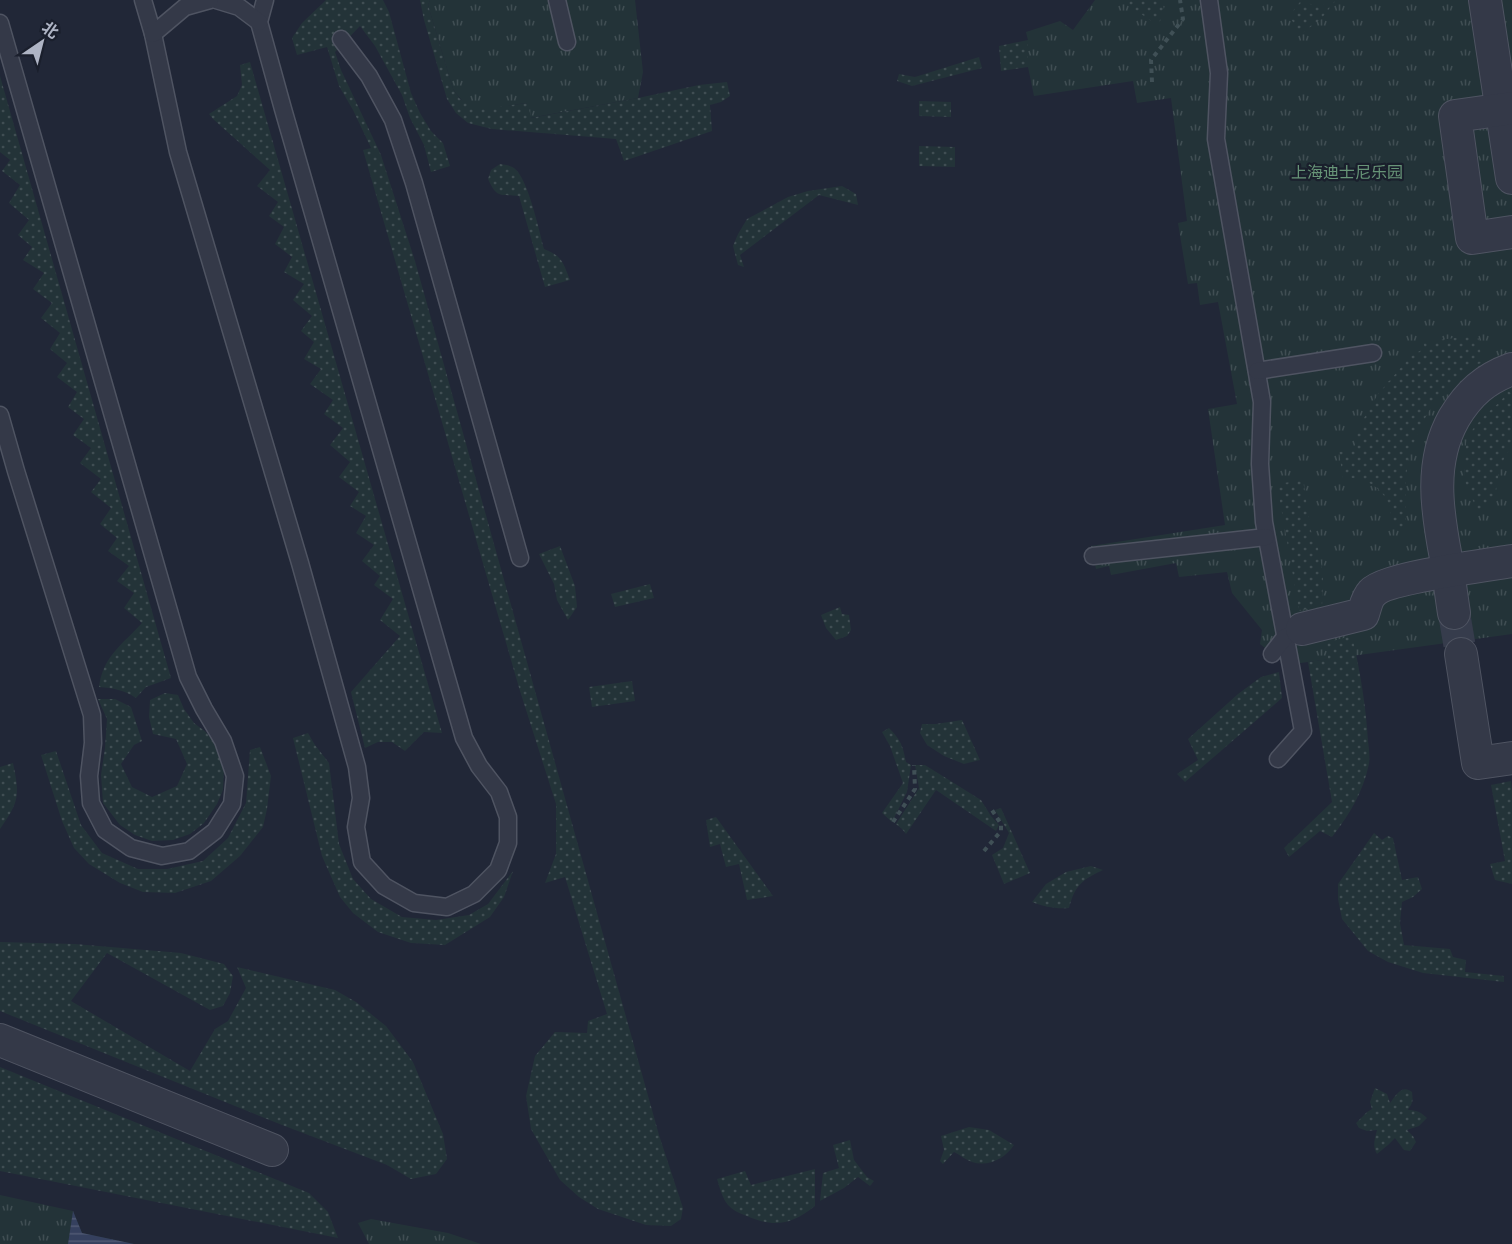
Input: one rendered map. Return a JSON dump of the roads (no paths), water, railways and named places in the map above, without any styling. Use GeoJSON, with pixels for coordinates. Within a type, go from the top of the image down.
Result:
{"type":"FeatureCollection","features":[{"type":"Feature","properties":{"kind":"street"},"geometry":{"type":"LineString","coordinates":[[1485,0],[1506,94],[1512,178]]}},
{"type":"Feature","properties":{"kind":"street"},"geometry":{"type":"LineString","coordinates":[[1506,94],[1455,116],[1472,238],[1512,232]]}},
{"type":"Feature","properties":{"kind":"street"},"geometry":{"type":"LineString","coordinates":[[1454,613],[1439,523],[1437,485],[1441,446],[1459,409],[1475,390],[1495,375],[1512,369]]}},
{"type":"Feature","properties":{"kind":"street"},"geometry":{"type":"LineString","coordinates":[[1294,633],[1363,614],[1371,593],[1385,585],[1448,571],[1512,561]]}},
{"type":"Feature","properties":{"kind":"street"},"geometry":{"type":"LineString","coordinates":[[1461,654],[1478,763],[1512,758]]}},
{"type":"Feature","properties":{"kind":"street"},"geometry":{"type":"LineString","coordinates":[[0,1040],[272,1150]]}},
{"type":"Feature","properties":{"kind":"lane"},"geometry":{"type":"LineString","coordinates":[[143,0],[153,34],[178,152],[300,563],[357,767],[361,798],[356,827],[362,862],[384,886],[414,903],[447,907],[474,894],[498,870],[508,843],[508,817],[499,792],[479,766],[464,738],[259,22],[265,0]]}},
{"type":"Feature","properties":{"kind":"lane"},"geometry":{"type":"LineString","coordinates":[[153,34],[185,7],[210,0]]}},
{"type":"Feature","properties":{"kind":"lane"},"geometry":{"type":"LineString","coordinates":[[216,0],[238,7],[259,22]]}},
{"type":"Feature","properties":{"kind":"lane"},"geometry":{"type":"LineString","coordinates":[[557,0],[567,42]]}},
{"type":"Feature","properties":{"kind":"lane"},"geometry":{"type":"LineString","coordinates":[[1209,0],[1219,73],[1216,140],[1262,402],[1260,464],[1264,522],[1266,537],[1294,633],[1303,731],[1278,759]]}},
{"type":"Feature","properties":{"kind":"lane"},"geometry":{"type":"LineString","coordinates":[[0,24],[188,677],[223,741],[235,776],[232,804],[215,831],[189,851],[162,856],[131,848],[105,830],[91,803],[89,776],[93,743],[92,715],[0,415]]}},
{"type":"Feature","properties":{"kind":"lane"},"geometry":{"type":"LineString","coordinates":[[341,39],[369,76],[393,120],[414,183],[520,558]]}},
{"type":"Feature","properties":{"kind":"lane"},"geometry":{"type":"LineString","coordinates":[[1257,370],[1373,353]]}},
{"type":"Feature","properties":{"kind":"lane"},"geometry":{"type":"LineString","coordinates":[[1093,556],[1266,537]]}},
{"type":"Feature","properties":{"kind":"lane"},"geometry":{"type":"LineString","coordinates":[[1272,654],[1294,633]]}},
{"type":"Feature","properties":{"kind":"water"},"geometry":{"type":"Polygon","coordinates":[[[73,1211],[82,1233],[134,1244],[68,1244],[73,1211]]]}},
{"type":"Feature","properties":{"kind":"tunnel"},"geometry":{"type":"LineString","coordinates":[[1454,613],[1461,654]]}},
{"type":"Feature","properties":{"kind":"park label","name":"上海迪士尼乐园"},"geometry":{"type":"Point","coordinates":[1347,172]}}]}
